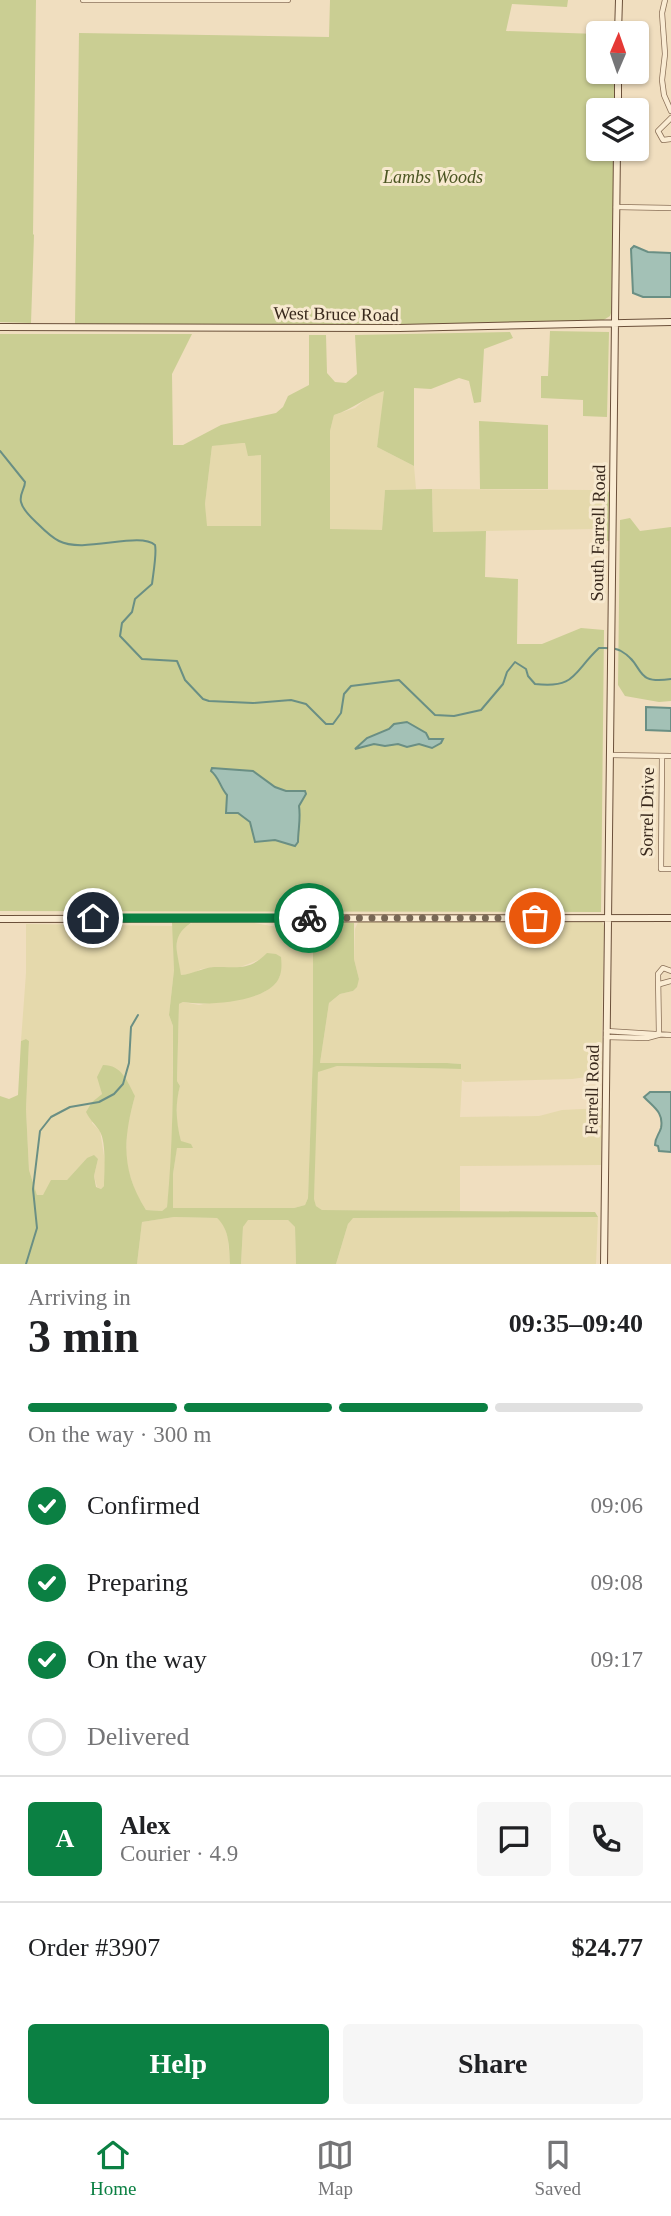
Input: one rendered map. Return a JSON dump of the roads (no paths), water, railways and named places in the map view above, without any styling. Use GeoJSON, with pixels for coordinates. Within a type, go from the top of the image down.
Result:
{"type":"FeatureCollection","features":[{"type":"Feature","properties":{"kind":"street"},"geometry":{"type":"LineString","coordinates":[[83,0],[288,0]]}},
{"type":"Feature","properties":{"kind":"street"},"geometry":{"type":"LineString","coordinates":[[618,21],[619,0]]}},
{"type":"Feature","properties":{"kind":"street"},"geometry":{"type":"LineString","coordinates":[[665,0],[662,13],[665,54],[662,80],[664,95],[671,111]]}},
{"type":"Feature","properties":{"kind":"street"},"geometry":{"type":"LineString","coordinates":[[671,118],[659,131],[663,140],[671,139]]}},
{"type":"Feature","properties":{"kind":"street","name":"South Farrell Road"},"geometry":{"type":"LineString","coordinates":[[607,917],[617,161]]}},
{"type":"Feature","properties":{"kind":"street"},"geometry":{"type":"LineString","coordinates":[[616,207],[671,208]]}},
{"type":"Feature","properties":{"kind":"street","name":"West Bruce Road"},"geometry":{"type":"LineString","coordinates":[[0,327],[399,328],[671,322]]}},
{"type":"Feature","properties":{"kind":"street"},"geometry":{"type":"LineString","coordinates":[[609,755],[671,756]]}},
{"type":"Feature","properties":{"kind":"street","name":"Sorrel Drive"},"geometry":{"type":"LineString","coordinates":[[662,756],[661,869],[671,869]]}},
{"type":"Feature","properties":{"kind":"street","name":"Farrell Road"},"geometry":{"type":"LineString","coordinates":[[604,1264],[607,917]]}},
{"type":"Feature","properties":{"kind":"street"},"geometry":{"type":"LineString","coordinates":[[0,919],[671,918]]}},
{"type":"Feature","properties":{"kind":"street"},"geometry":{"type":"LineString","coordinates":[[659,1035],[660,971],[667,968],[671,971]]}},
{"type":"Feature","properties":{"kind":"street"},"geometry":{"type":"LineString","coordinates":[[660,984],[671,981]]}},
{"type":"Feature","properties":{"kind":"street"},"geometry":{"type":"LineString","coordinates":[[606,1034],[647,1038],[671,1035]]}},
{"type":"Feature","properties":{"kind":"water"},"geometry":{"type":"Polygon","coordinates":[[[634,246],[648,252],[671,253],[671,297],[643,297],[633,293],[631,249],[634,246]]]}},
{"type":"Feature","properties":{"kind":"water"},"geometry":{"type":"Polygon","coordinates":[[[646,707],[671,708],[671,731],[646,730],[646,707]]]}},
{"type":"Feature","properties":{"kind":"water"},"geometry":{"type":"Polygon","coordinates":[[[407,722],[426,733],[429,739],[443,739],[441,743],[432,748],[419,744],[407,747],[398,744],[374,744],[355,749],[367,738],[389,729],[394,724],[407,722]]]}},
{"type":"Feature","properties":{"kind":"water"},"geometry":{"type":"Polygon","coordinates":[[[212,768],[253,771],[275,787],[286,791],[305,791],[299,806],[298,842],[295,846],[275,840],[255,842],[250,822],[238,813],[226,813],[227,795],[211,771],[212,768]]]}},
{"type":"Feature","properties":{"kind":"water"},"geometry":{"type":"Polygon","coordinates":[[[650,1092],[671,1092],[671,1152],[659,1151],[655,1145],[662,1122],[657,1110],[644,1097],[650,1092]]]}},
{"type":"Feature","properties":{"kind":"waterway"},"geometry":{"type":"LineString","coordinates":[[0,451],[25,482],[22,505],[28,514],[56,539],[82,545],[137,540],[155,545],[152,584],[135,599],[132,612],[122,623],[120,636],[142,659],[177,661],[185,680],[203,699],[253,703],[291,700],[306,704],[326,724],[333,724],[341,713],[344,694],[351,686],[399,680],[435,715],[454,716],[481,710],[503,684],[507,672],[515,662],[526,669],[535,684],[559,684],[573,677],[599,648],[621,651],[650,679],[671,679]]}},
{"type":"Feature","properties":{"kind":"waterway"},"geometry":{"type":"LineString","coordinates":[[26,1264],[37,1228],[33,1189],[40,1131],[51,1117],[70,1107],[99,1102],[114,1094],[123,1084],[129,1063],[131,1027],[138,1015]]}},
{"type":"Feature","properties":{"kind":"park label","name":"Lambs Woods"},"geometry":{"type":"Point","coordinates":[433,177]}}]}
